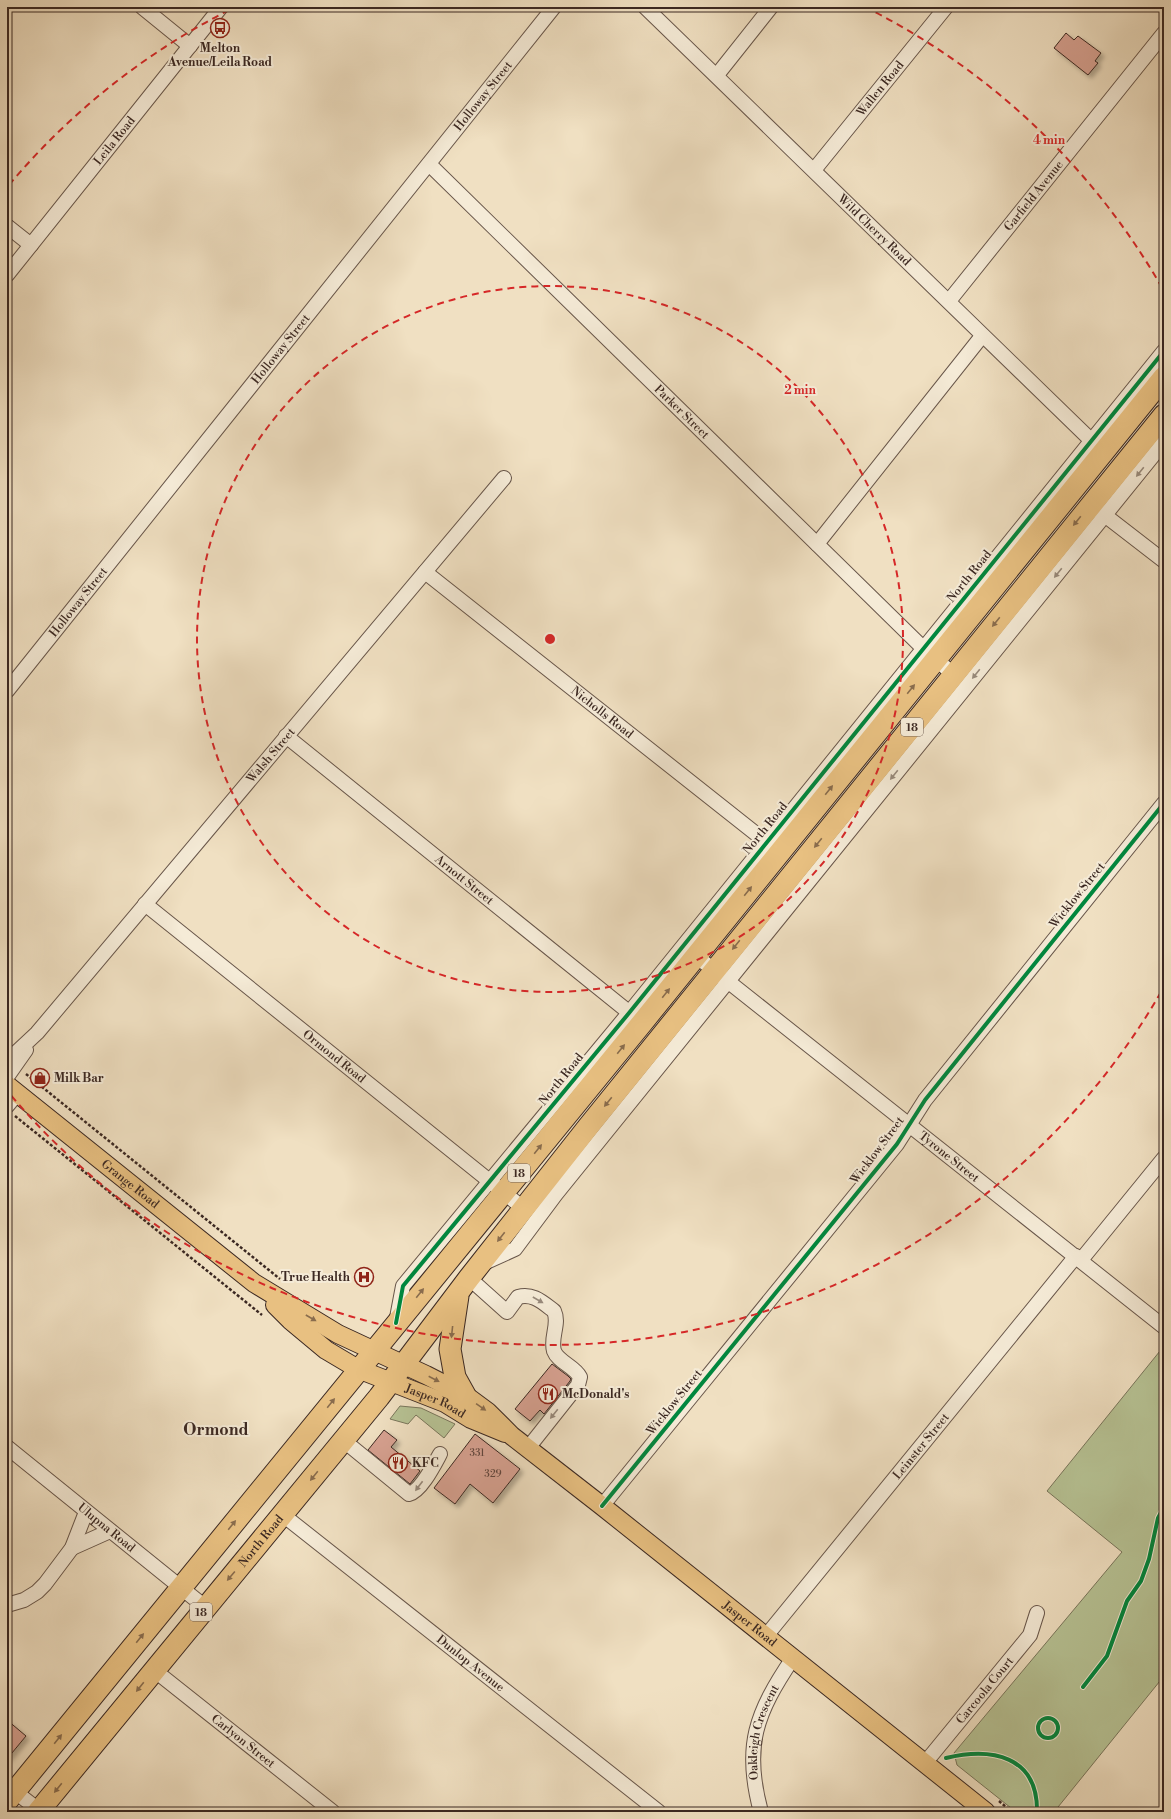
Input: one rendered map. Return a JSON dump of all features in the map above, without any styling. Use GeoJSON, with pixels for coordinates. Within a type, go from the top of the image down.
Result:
{"type":"FeatureCollection","features":[{"type":"Feature","properties":{"kind":"highway","name":"North Road"},"geometry":{"type":"LineString","coordinates":[[10,1793],[181,1588],[396,1323],[496,1187],[636,1018],[696,956],[773,847],[1097,447],[1164,377]]}},
{"type":"Feature","properties":{"kind":"highway","name":"North Road"},"geometry":{"type":"LineString","coordinates":[[39,1811],[205,1607],[283,1515],[390,1382],[523,1208],[722,976],[954,675],[1098,510],[1164,415]]}},
{"type":"Feature","properties":{"kind":"highway"},"geometry":{"type":"LineString","coordinates":[[465,1395],[455,1377],[450,1348],[454,1317],[468,1279]]}},
{"type":"Feature","properties":{"kind":"highway"},"geometry":{"type":"LineString","coordinates":[[306,1433],[338,1446]]}},
{"type":"Feature","properties":{"kind":"main road","name":"Grange Road"},"geometry":{"type":"LineString","coordinates":[[11,1099],[254,1283],[338,1334],[404,1364]]}},
{"type":"Feature","properties":{"kind":"main road","name":"Grange Road"},"geometry":{"type":"LineString","coordinates":[[254,1283],[290,1320],[326,1350],[358,1369]]}},
{"type":"Feature","properties":{"kind":"main road","name":"Jasper Road"},"geometry":{"type":"LineString","coordinates":[[404,1364],[465,1395],[488,1412],[512,1436],[986,1812]]}},
{"type":"Feature","properties":{"kind":"main road","name":"Jasper Road"},"geometry":{"type":"LineString","coordinates":[[358,1369],[445,1404],[471,1420],[512,1436]]}},
{"type":"Feature","properties":{"kind":"street"},"geometry":{"type":"LineString","coordinates":[[142,7],[190,46]]}},
{"type":"Feature","properties":{"kind":"street","name":"Leila Road"},"geometry":{"type":"LineString","coordinates":[[7,275],[221,7]]}},
{"type":"Feature","properties":{"kind":"street","name":"Holloway Street"},"geometry":{"type":"LineString","coordinates":[[7,691],[554,7]]}},
{"type":"Feature","properties":{"kind":"street","name":"Wild Cherry Road"},"geometry":{"type":"LineString","coordinates":[[645,7],[717,75],[1097,447]]}},
{"type":"Feature","properties":{"kind":"street"},"geometry":{"type":"LineString","coordinates":[[717,75],[771,7]]}},
{"type":"Feature","properties":{"kind":"street","name":"Wallen Road"},"geometry":{"type":"LineString","coordinates":[[814,170],[946,7]]}},
{"type":"Feature","properties":{"kind":"street","name":"Garfield Avenue"},"geometry":{"type":"LineString","coordinates":[[949,301],[1164,33]]}},
{"type":"Feature","properties":{"kind":"street","name":"Parker Street"},"geometry":{"type":"LineString","coordinates":[[429,164],[929,654],[954,675]]}},
{"type":"Feature","properties":{"kind":"street"},"geometry":{"type":"LineString","coordinates":[[7,226],[31,245]]}},
{"type":"Feature","properties":{"kind":"street"},"geometry":{"type":"LineString","coordinates":[[817,544],[982,336]]}},
{"type":"Feature","properties":{"kind":"street","name":"North Road"},"geometry":{"type":"LineString","coordinates":[[1097,447],[1164,351]]}},
{"type":"Feature","properties":{"kind":"street","name":"North Road"},"geometry":{"type":"LineString","coordinates":[[468,1279],[515,1249],[722,976],[1098,510],[1164,442]]}},
{"type":"Feature","properties":{"kind":"street","name":"Walsh Street"},"geometry":{"type":"LineString","coordinates":[[7,1077],[12,1063],[144,904],[504,478]]}},
{"type":"Feature","properties":{"kind":"street"},"geometry":{"type":"LineString","coordinates":[[1098,510],[1164,561]]}},
{"type":"Feature","properties":{"kind":"street","name":"Nicholls Road"},"geometry":{"type":"LineString","coordinates":[[425,572],[773,847]]}},
{"type":"Feature","properties":{"kind":"street","name":"Arnott Street"},"geometry":{"type":"LineString","coordinates":[[286,736],[636,1018]]}},
{"type":"Feature","properties":{"kind":"street","name":"Wicklow Street"},"geometry":{"type":"LineString","coordinates":[[602,1506],[897,1144],[925,1100],[1164,803]]}},
{"type":"Feature","properties":{"kind":"street","name":"North Road"},"geometry":{"type":"LineString","coordinates":[[636,1018],[773,847]]}},
{"type":"Feature","properties":{"kind":"street","name":"Ormond Road"},"geometry":{"type":"LineString","coordinates":[[144,904],[523,1208]]}},
{"type":"Feature","properties":{"kind":"street","name":"Tyrone Street"},"geometry":{"type":"LineString","coordinates":[[696,956],[910,1124],[1164,1327]]}},
{"type":"Feature","properties":{"kind":"street","name":"Leinster Street"},"geometry":{"type":"LineString","coordinates":[[766,1636],[1079,1258],[1164,1158]]}},
{"type":"Feature","properties":{"kind":"street"},"geometry":{"type":"LineString","coordinates":[[468,1279],[507,1312],[518,1298],[526,1296],[537,1298],[554,1311],[557,1324],[553,1345],[554,1352],[580,1377],[578,1385],[528,1448]]}},
{"type":"Feature","properties":{"kind":"street"},"geometry":{"type":"LineString","coordinates":[[338,1446],[409,1494],[414,1493],[431,1470],[440,1454]]}},
{"type":"Feature","properties":{"kind":"street","name":"Ulupna Road"},"geometry":{"type":"LineString","coordinates":[[7,1447],[205,1607]]}},
{"type":"Feature","properties":{"kind":"street"},"geometry":{"type":"LineString","coordinates":[[7,1605],[24,1600],[37,1592],[72,1548],[86,1512]]}},
{"type":"Feature","properties":{"kind":"street","name":"Dunlop Avenue"},"geometry":{"type":"LineString","coordinates":[[283,1515],[659,1812]]}},
{"type":"Feature","properties":{"kind":"street"},"geometry":{"type":"LineString","coordinates":[[72,1548],[110,1531]]}},
{"type":"Feature","properties":{"kind":"street","name":"Carcoola Court"},"geometry":{"type":"LineString","coordinates":[[925,1763],[1030,1635],[1038,1613]]}},
{"type":"Feature","properties":{"kind":"street","name":"Oakleigh Crescent"},"geometry":{"type":"LineString","coordinates":[[760,1812],[754,1786],[752,1767],[755,1734],[764,1706],[793,1658]]}},
{"type":"Feature","properties":{"kind":"street","name":"Carlyon Street"},"geometry":{"type":"LineString","coordinates":[[154,1670],[333,1812]]}},
{"type":"Feature","properties":{"kind":"street"},"geometry":{"type":"LineString","coordinates":[[10,1793],[39,1811]]}},
{"type":"Feature","properties":{"kind":"path"},"geometry":{"type":"LineString","coordinates":[[12,1063],[283,1280]]}},
{"type":"Feature","properties":{"kind":"path"},"geometry":{"type":"LineString","coordinates":[[11,1099],[266,1318]]}},
{"type":"Feature","properties":{"kind":"green space"},"geometry":{"type":"Polygon","coordinates":[[[1164,1346],[1164,1676],[1054,1812],[1016,1812],[957,1765],[954,1753],[1122,1552],[1047,1491],[1164,1346]]]}},
{"type":"Feature","properties":{"kind":"green space"},"geometry":{"type":"Polygon","coordinates":[[[400,1406],[421,1408],[455,1424],[444,1438],[416,1415],[408,1424],[390,1419],[400,1406]]]}},
{"type":"Feature","properties":{"kind":"building"},"geometry":{"type":"Polygon","coordinates":[[[1066,33],[1074,40],[1078,36],[1101,53],[1095,61],[1098,63],[1088,75],[1054,48],[1066,33]]]}},
{"type":"Feature","properties":{"kind":"building"},"geometry":{"type":"Polygon","coordinates":[[[552,1364],[571,1379],[544,1414],[540,1410],[530,1421],[515,1409],[552,1364]]]}},
{"type":"Feature","properties":{"kind":"building"},"geometry":{"type":"Polygon","coordinates":[[[384,1430],[397,1440],[391,1447],[420,1471],[410,1484],[368,1450],[384,1430]]]}},
{"type":"Feature","properties":{"kind":"building"},"geometry":{"type":"Polygon","coordinates":[[[475,1434],[520,1469],[493,1503],[470,1484],[455,1504],[434,1488],[475,1434]]]}},
{"type":"Feature","properties":{"kind":"building"},"geometry":{"type":"Polygon","coordinates":[[[7,1720],[26,1736],[7,1759],[7,1720]]]}},
{"type":"Feature","properties":{"kind":"cycle path"},"geometry":{"type":"LineString","coordinates":[[396,1323],[403,1286],[629,1013],[1164,351]]}},
{"type":"Feature","properties":{"kind":"cycle path"},"geometry":{"type":"LineString","coordinates":[[602,1506],[897,1144],[925,1100],[1164,803]]}},
{"type":"Feature","properties":{"kind":"cycle path"},"geometry":{"type":"LineString","coordinates":[[1083,1687],[1107,1656],[1127,1601],[1141,1581],[1149,1559],[1158,1518],[1164,1507]]}},
{"type":"Feature","properties":{"kind":"cycle path"},"geometry":{"type":"LineString","coordinates":[[1044,1718],[1052,1718],[1058,1724],[1058,1728],[1058,1732],[1052,1738],[1044,1738],[1038,1732],[1038,1724],[1044,1718]]}},
{"type":"Feature","properties":{"kind":"cycle path"},"geometry":{"type":"LineString","coordinates":[[946,1758],[963,1755],[995,1755],[1009,1760],[1021,1767],[1030,1778],[1035,1793],[1037,1812]]}},
{"type":"Feature","properties":{"kind":"place","name":"Melton Avenue/Leila Road"},"geometry":{"type":"Point","coordinates":[220,28]}},
{"type":"Feature","properties":{"kind":"place","name":"Milk Bar"},"geometry":{"type":"Point","coordinates":[40,1078]}},
{"type":"Feature","properties":{"kind":"place","name":"True Health"},"geometry":{"type":"Point","coordinates":[364,1277]}},
{"type":"Feature","properties":{"kind":"place","name":"McDonald's"},"geometry":{"type":"Point","coordinates":[548,1394]}},
{"type":"Feature","properties":{"kind":"place","name":"KFC"},"geometry":{"type":"Point","coordinates":[398,1463]}},
{"type":"Feature","properties":{"kind":"district","name":"Ormond"},"geometry":{"type":"Point","coordinates":[216,1429]}}]}
